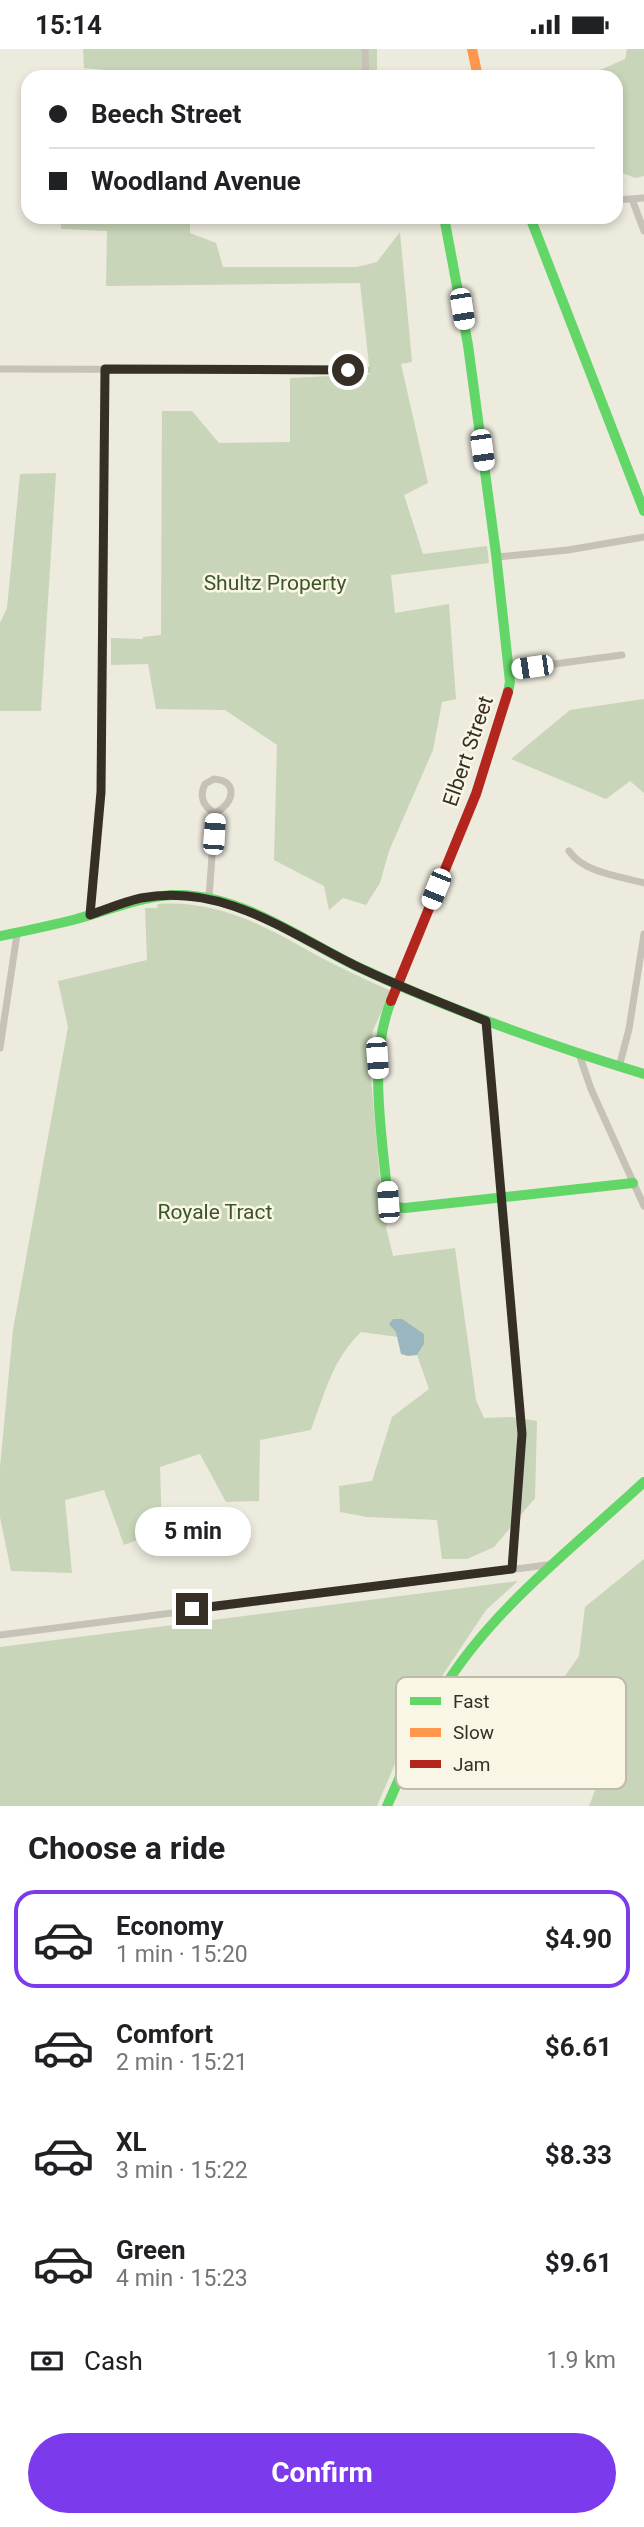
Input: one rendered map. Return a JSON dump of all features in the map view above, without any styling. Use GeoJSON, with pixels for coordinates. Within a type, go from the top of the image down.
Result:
{"type":"FeatureCollection","features":[{"type":"Feature","properties":{"kind":"main road"},"geometry":{"type":"LineString","coordinates":[[472,49],[476,70]]}},
{"type":"Feature","properties":{"kind":"main road","name":"Elbert Street"},"geometry":{"type":"LineString","coordinates":[[444,224],[468,345],[497,557],[509,670],[508,694],[476,794],[383,1021],[377,1058],[388,1202],[395,1207],[405,1208],[500,1198]]}},
{"type":"Feature","properties":{"kind":"main road"},"geometry":{"type":"LineString","coordinates":[[533,224],[644,511]]}},
{"type":"Feature","properties":{"kind":"main road"},"geometry":{"type":"LineString","coordinates":[[0,936],[90,915],[141,898],[179,895],[209,898],[246,909],[397,985],[579,1055],[644,1074]]}},
{"type":"Feature","properties":{"kind":"main road"},"geometry":{"type":"LineString","coordinates":[[500,1198],[638,1187]]}},
{"type":"Feature","properties":{"kind":"main road"},"geometry":{"type":"LineString","coordinates":[[452,1677],[500,1615],[644,1482]]}},
{"type":"Feature","properties":{"kind":"main road"},"geometry":{"type":"LineString","coordinates":[[387,1806],[396,1786]]}},
{"type":"Feature","properties":{"kind":"street"},"geometry":{"type":"LineString","coordinates":[[365,49],[366,70]]}},
{"type":"Feature","properties":{"kind":"street"},"geometry":{"type":"LineString","coordinates":[[623,200],[644,198]]}},
{"type":"Feature","properties":{"kind":"street"},"geometry":{"type":"LineString","coordinates":[[632,199],[644,230]]}},
{"type":"Feature","properties":{"kind":"street"},"geometry":{"type":"LineString","coordinates":[[0,369],[367,370]]}},
{"type":"Feature","properties":{"kind":"street"},"geometry":{"type":"LineString","coordinates":[[90,915],[101,792],[105,369]]}},
{"type":"Feature","properties":{"kind":"street"},"geometry":{"type":"LineString","coordinates":[[497,557],[568,550],[644,537]]}},
{"type":"Feature","properties":{"kind":"street"},"geometry":{"type":"LineString","coordinates":[[509,670],[622,655]]}},
{"type":"Feature","properties":{"kind":"street"},"geometry":{"type":"LineString","coordinates":[[214,779],[225,781],[231,793],[226,806],[215,813],[206,806],[202,795],[205,784],[214,779]]}},
{"type":"Feature","properties":{"kind":"street"},"geometry":{"type":"LineString","coordinates":[[209,898],[215,813]]}},
{"type":"Feature","properties":{"kind":"street"},"geometry":{"type":"LineString","coordinates":[[569,851],[574,859],[584,865],[644,883]]}},
{"type":"Feature","properties":{"kind":"street"},"geometry":{"type":"LineString","coordinates":[[0,1048],[17,934]]}},
{"type":"Feature","properties":{"kind":"street"},"geometry":{"type":"LineString","coordinates":[[619,1067],[629,1030],[644,934]]}},
{"type":"Feature","properties":{"kind":"street"},"geometry":{"type":"LineString","coordinates":[[486,1021],[522,1434],[512,1569]]}},
{"type":"Feature","properties":{"kind":"street"},"geometry":{"type":"LineString","coordinates":[[579,1055],[644,1206]]}},
{"type":"Feature","properties":{"kind":"street"},"geometry":{"type":"LineString","coordinates":[[0,1635],[556,1564]]}},
{"type":"Feature","properties":{"kind":"green space"},"geometry":{"type":"Polygon","coordinates":[[[83,49],[377,49],[377,70],[84,68],[83,49]]]}},
{"type":"Feature","properties":{"kind":"green space"},"geometry":{"type":"Polygon","coordinates":[[[627,49],[644,49],[644,176],[635,178],[623,173],[623,70],[600,70],[625,59],[627,49]]]}},
{"type":"Feature","properties":{"kind":"green space","name":"Shultz Property"},"geometry":{"type":"Polygon","coordinates":[[[61,224],[190,224],[190,233],[216,243],[223,267],[357,267],[377,262],[400,232],[412,362],[401,364],[428,483],[404,495],[423,554],[487,546],[489,563],[391,575],[395,613],[449,604],[456,699],[442,702],[433,750],[389,851],[380,883],[366,905],[343,898],[329,910],[324,886],[274,860],[277,745],[225,710],[156,709],[148,664],[111,665],[111,638],[143,639],[161,635],[162,411],[192,411],[219,443],[290,442],[290,378],[370,374],[360,283],[106,286],[107,231],[61,229],[61,224]]]}},
{"type":"Feature","properties":{"kind":"green space"},"geometry":{"type":"Polygon","coordinates":[[[56,473],[41,711],[0,711],[0,623],[7,608],[20,474],[56,473]]]}},
{"type":"Feature","properties":{"kind":"green space"},"geometry":{"type":"Polygon","coordinates":[[[644,699],[644,793],[630,781],[606,799],[511,759],[570,710],[644,699]]]}},
{"type":"Feature","properties":{"kind":"green space","name":"Royale Tract"},"geometry":{"type":"Polygon","coordinates":[[[158,904],[198,906],[236,915],[391,991],[373,1030],[369,1055],[383,1214],[390,1214],[386,1227],[393,1256],[455,1248],[476,1400],[484,1418],[511,1417],[537,1421],[535,1498],[494,1547],[467,1559],[442,1559],[437,1520],[367,1517],[340,1512],[339,1486],[372,1481],[392,1417],[429,1389],[417,1355],[424,1344],[396,1332],[398,1337],[361,1332],[336,1366],[311,1430],[260,1440],[259,1501],[226,1502],[200,1454],[160,1467],[162,1531],[124,1545],[104,1490],[65,1500],[72,1573],[11,1571],[0,1517],[0,1467],[13,1330],[68,1027],[58,981],[147,960],[145,908],[157,908],[158,904]]]}},
{"type":"Feature","properties":{"kind":"green space"},"geometry":{"type":"Polygon","coordinates":[[[644,1559],[644,1806],[589,1806],[596,1789],[626,1789],[626,1677],[564,1677],[579,1656],[585,1607],[644,1559]]]}},
{"type":"Feature","properties":{"kind":"green space"},"geometry":{"type":"Polygon","coordinates":[[[518,1581],[486,1610],[442,1677],[396,1677],[396,1761],[377,1806],[0,1806],[0,1647],[518,1581]]]}},
{"type":"Feature","properties":{"kind":"water"},"geometry":{"type":"Polygon","coordinates":[[[393,1319],[402,1319],[424,1334],[424,1344],[417,1355],[401,1354],[396,1332],[389,1324],[393,1319]]]}},
{"type":"Feature","properties":{"kind":"traffic: fast"},"geometry":{"type":"LineString","coordinates":[[445,224],[468,345],[496,554],[510,682],[508,692]]}},
{"type":"Feature","properties":{"kind":"traffic: fast"},"geometry":{"type":"LineString","coordinates":[[533,224],[644,511]]}},
{"type":"Feature","properties":{"kind":"traffic: fast"},"geometry":{"type":"LineString","coordinates":[[0,936],[73,920],[153,897],[181,895],[205,898],[250,911],[356,966],[462,1012],[644,1074]]}},
{"type":"Feature","properties":{"kind":"traffic: fast"},"geometry":{"type":"LineString","coordinates":[[391,1001],[384,1024],[378,1074],[388,1202],[395,1207],[405,1208],[633,1183]]}},
{"type":"Feature","properties":{"kind":"traffic: fast"},"geometry":{"type":"LineString","coordinates":[[451,1677],[508,1607],[644,1482]]}},
{"type":"Feature","properties":{"kind":"traffic: fast"},"geometry":{"type":"LineString","coordinates":[[387,1806],[396,1786]]}},
{"type":"Feature","properties":{"kind":"traffic: slow"},"geometry":{"type":"LineString","coordinates":[[472,49],[476,70]]}},
{"type":"Feature","properties":{"kind":"traffic: jam"},"geometry":{"type":"LineString","coordinates":[[391,1001],[476,794],[508,692]]}},
{"type":"Feature","properties":{"kind":"route"},"geometry":{"type":"LineString","coordinates":[[192,1609],[512,1569],[522,1434],[486,1021],[397,985],[274,922],[227,902],[179,895],[160,896],[122,903],[90,915],[101,792],[105,369],[348,370]]}}]}
